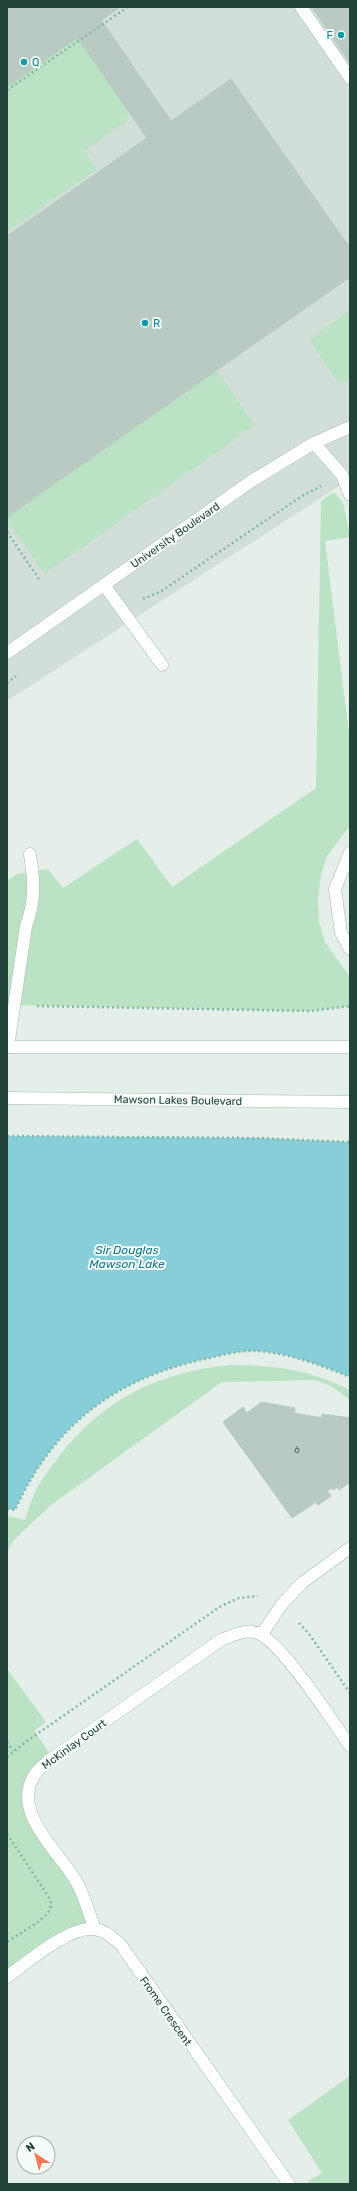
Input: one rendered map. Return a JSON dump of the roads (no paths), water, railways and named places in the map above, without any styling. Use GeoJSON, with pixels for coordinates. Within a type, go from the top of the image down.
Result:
{"type":"FeatureCollection","features":[{"type":"Feature","properties":{"kind":"street"},"geometry":{"type":"LineString","coordinates":[[300,7],[350,78]]}},
{"type":"Feature","properties":{"kind":"street","name":"University Boulevard"},"geometry":{"type":"LineString","coordinates":[[7,653],[253,480],[314,443],[350,427]]}},
{"type":"Feature","properties":{"kind":"street"},"geometry":{"type":"LineString","coordinates":[[314,443],[342,475],[350,495]]}},
{"type":"Feature","properties":{"kind":"street"},"geometry":{"type":"LineString","coordinates":[[104,585],[162,665]]}},
{"type":"Feature","properties":{"kind":"street"},"geometry":{"type":"LineString","coordinates":[[350,852],[335,889],[340,933],[350,949]]}},
{"type":"Feature","properties":{"kind":"street"},"geometry":{"type":"LineString","coordinates":[[30,854],[34,887],[33,908],[26,926],[8,1047],[350,1047]]}},
{"type":"Feature","properties":{"kind":"street","name":"Mawson Lakes Boulevard"},"geometry":{"type":"LineString","coordinates":[[7,1098],[350,1102]]}},
{"type":"Feature","properties":{"kind":"street"},"geometry":{"type":"LineString","coordinates":[[350,1548],[303,1582],[282,1604],[262,1634],[273,1643],[288,1660],[350,1746]]}},
{"type":"Feature","properties":{"kind":"street","name":"McKinlay Court"},"geometry":{"type":"LineString","coordinates":[[95,1929],[77,1882],[34,1821],[29,1807],[29,1791],[35,1774],[48,1761],[221,1640],[241,1632],[262,1634]]}},
{"type":"Feature","properties":{"kind":"street"},"geometry":{"type":"LineString","coordinates":[[7,1977],[66,1936],[81,1930],[95,1929]]}},
{"type":"Feature","properties":{"kind":"street","name":"Frome Crescent"},"geometry":{"type":"LineString","coordinates":[[95,1929],[108,1934],[121,1945],[289,2184]]}},
{"type":"Feature","properties":{"kind":"water","name":"Sir Douglas Mawson Lake"},"geometry":{"type":"Polygon","coordinates":[[[7,1136],[256,1138],[350,1142],[350,1377],[289,1356],[276,1353],[251,1351],[226,1354],[168,1369],[139,1381],[112,1395],[88,1412],[47,1454],[30,1481],[15,1510],[7,1509],[7,1136]]]}},
{"type":"Feature","properties":{"kind":"place","name":"F"},"geometry":{"type":"Point","coordinates":[341,35]}},
{"type":"Feature","properties":{"kind":"place","name":"Q"},"geometry":{"type":"Point","coordinates":[24,62]}},
{"type":"Feature","properties":{"kind":"place","name":"R"},"geometry":{"type":"Point","coordinates":[145,323]}}]}
